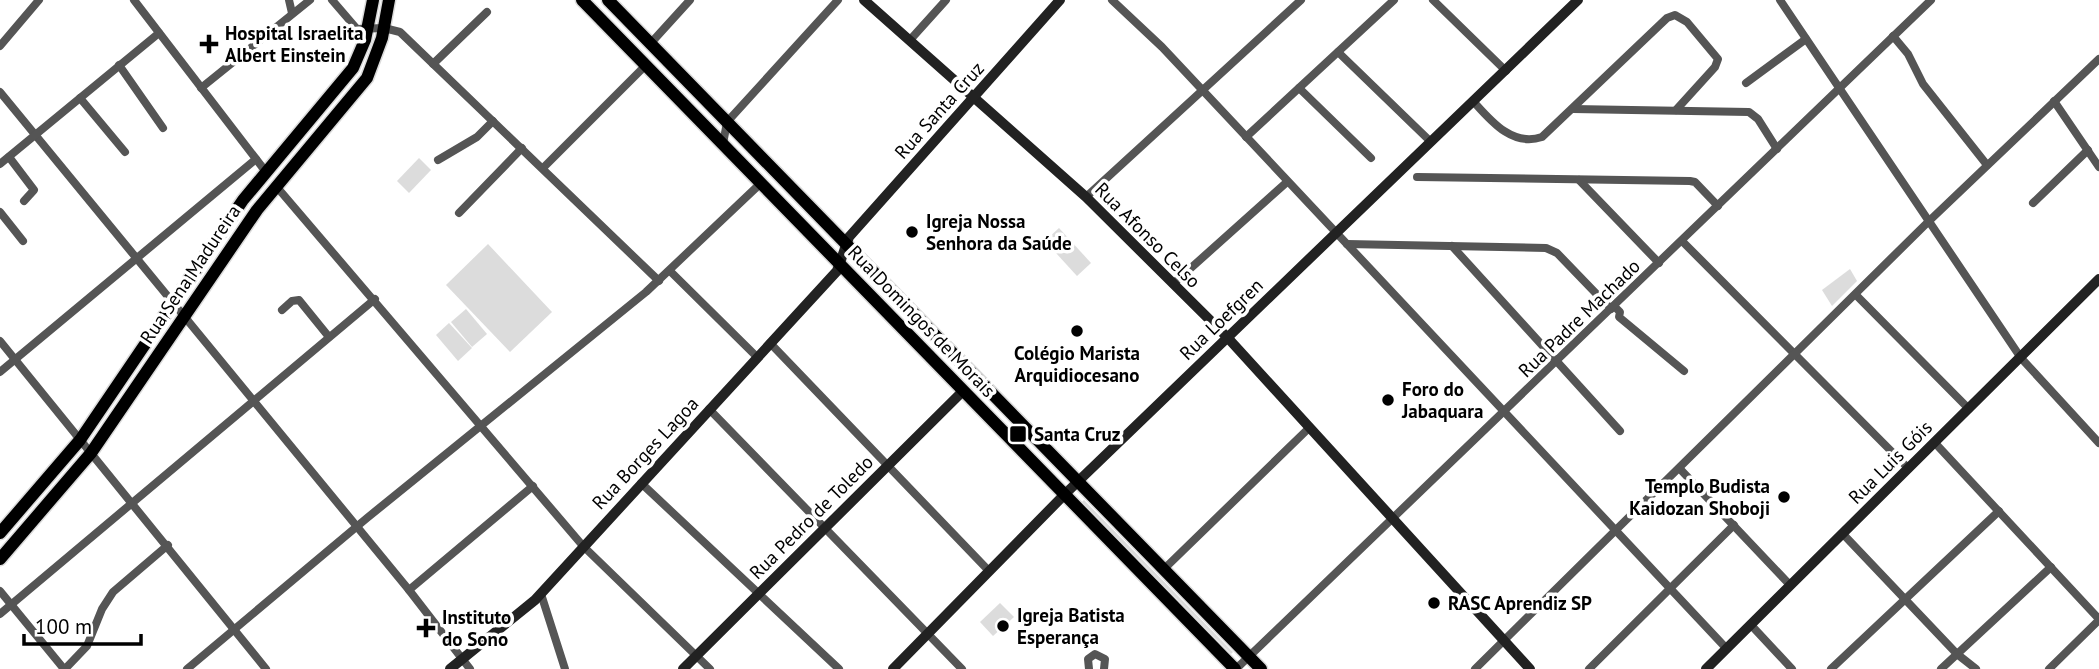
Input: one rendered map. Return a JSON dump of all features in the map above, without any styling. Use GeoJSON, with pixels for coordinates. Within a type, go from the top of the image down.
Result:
{"type":"FeatureCollection","features":[{"type":"Feature","properties":{"kind":"main road","name":"Rua Sena Madureira"},"geometry":{"type":"LineString","coordinates":[[0,533],[80,440],[228,219],[354,68],[373,0]]}},
{"type":"Feature","properties":{"kind":"main road","name":"Rua Sena Madureira"},"geometry":{"type":"LineString","coordinates":[[0,559],[91,453],[186,317],[238,236],[367,78],[384,28],[389,0]]}},
{"type":"Feature","properties":{"kind":"main road","name":"Rua Domingos de Morais"},"geometry":{"type":"LineString","coordinates":[[582,0],[1235,669]]}},
{"type":"Feature","properties":{"kind":"main road","name":"Rua Domingos de Morais"},"geometry":{"type":"LineString","coordinates":[[608,0],[1261,669]]}},
{"type":"Feature","properties":{"kind":"street"},"geometry":{"type":"LineString","coordinates":[[134,0],[266,172]]}},
{"type":"Feature","properties":{"kind":"street"},"geometry":{"type":"LineString","coordinates":[[289,0],[292,13]]}},
{"type":"Feature","properties":{"kind":"street"},"geometry":{"type":"LineString","coordinates":[[201,88],[310,0]]}},
{"type":"Feature","properties":{"kind":"street"},"geometry":{"type":"LineString","coordinates":[[332,0],[352,26],[400,32],[659,281]]}},
{"type":"Feature","properties":{"kind":"street"},"geometry":{"type":"LineString","coordinates":[[650,44],[690,0]]}},
{"type":"Feature","properties":{"kind":"street"},"geometry":{"type":"LineString","coordinates":[[723,144],[727,122],[838,0]]}},
{"type":"Feature","properties":{"kind":"street","name":"Rua Afonso Celso"},"geometry":{"type":"LineString","coordinates":[[864,0],[1086,197],[1227,337],[1530,669]]}},
{"type":"Feature","properties":{"kind":"street"},"geometry":{"type":"LineString","coordinates":[[910,40],[946,0]]}},
{"type":"Feature","properties":{"kind":"street","name":"Rua Santa Cruz"},"geometry":{"type":"LineString","coordinates":[[845,244],[1060,0]]}},
{"type":"Feature","properties":{"kind":"street"},"geometry":{"type":"LineString","coordinates":[[1112,0],[1246,137],[1726,648]]}},
{"type":"Feature","properties":{"kind":"street"},"geometry":{"type":"LineString","coordinates":[[1086,197],[1301,0]]}},
{"type":"Feature","properties":{"kind":"street"},"geometry":{"type":"LineString","coordinates":[[1246,137],[1394,0]]}},
{"type":"Feature","properties":{"kind":"street"},"geometry":{"type":"LineString","coordinates":[[1433,0],[1506,71]]}},
{"type":"Feature","properties":{"kind":"street"},"geometry":{"type":"LineString","coordinates":[[1780,0],[1927,223],[2021,358],[2098,441]]}},
{"type":"Feature","properties":{"kind":"street","name":"Rua Padre Machado"},"geometry":{"type":"LineString","coordinates":[[1235,669],[1931,0]]}},
{"type":"Feature","properties":{"kind":"street"},"geometry":{"type":"LineString","coordinates":[[0,46],[37,1]]}},
{"type":"Feature","properties":{"kind":"street","name":"Rua Loefgren"},"geometry":{"type":"LineString","coordinates":[[893,669],[1077,482],[1506,71],[1574,2]]}},
{"type":"Feature","properties":{"kind":"street"},"geometry":{"type":"LineString","coordinates":[[433,64],[487,12]]}},
{"type":"Feature","properties":{"kind":"street"},"geometry":{"type":"LineString","coordinates":[[1473,101],[1499,128],[1527,140],[1542,137],[1667,18],[1675,15],[1681,17],[1718,59],[1715,67],[1676,110]]}},
{"type":"Feature","properties":{"kind":"street"},"geometry":{"type":"LineString","coordinates":[[0,164],[159,33]]}},
{"type":"Feature","properties":{"kind":"street"},"geometry":{"type":"LineString","coordinates":[[1893,36],[1910,58],[1923,84],[1987,165]]}},
{"type":"Feature","properties":{"kind":"street"},"geometry":{"type":"LineString","coordinates":[[1746,83],[1806,38]]}},
{"type":"Feature","properties":{"kind":"street"},"geometry":{"type":"LineString","coordinates":[[1338,52],[1428,145]]}},
{"type":"Feature","properties":{"kind":"street"},"geometry":{"type":"LineString","coordinates":[[1475,669],[1927,223],[2099,59]]}},
{"type":"Feature","properties":{"kind":"street"},"geometry":{"type":"LineString","coordinates":[[119,65],[163,128]]}},
{"type":"Feature","properties":{"kind":"street"},"geometry":{"type":"LineString","coordinates":[[543,168],[646,65]]}},
{"type":"Feature","properties":{"kind":"street"},"geometry":{"type":"LineString","coordinates":[[1299,88],[1371,158]]}},
{"type":"Feature","properties":{"kind":"street"},"geometry":{"type":"LineString","coordinates":[[0,92],[357,526],[470,669]]}},
{"type":"Feature","properties":{"kind":"street"},"geometry":{"type":"LineString","coordinates":[[80,98],[125,152]]}},
{"type":"Feature","properties":{"kind":"street"},"geometry":{"type":"LineString","coordinates":[[2054,101],[2099,167]]}},
{"type":"Feature","properties":{"kind":"street"},"geometry":{"type":"LineString","coordinates":[[1573,108],[1749,112],[1758,119],[1777,149]]}},
{"type":"Feature","properties":{"kind":"street"},"geometry":{"type":"LineString","coordinates":[[438,160],[477,138],[494,121]]}},
{"type":"Feature","properties":{"kind":"street"},"geometry":{"type":"LineString","coordinates":[[458,213],[522,148]]}},
{"type":"Feature","properties":{"kind":"street"},"geometry":{"type":"LineString","coordinates":[[2033,203],[2088,150]]}},
{"type":"Feature","properties":{"kind":"street"},"geometry":{"type":"LineString","coordinates":[[9,157],[34,190],[24,201]]}},
{"type":"Feature","properties":{"kind":"street"},"geometry":{"type":"LineString","coordinates":[[0,372],[136,256],[256,159]]}},
{"type":"Feature","properties":{"kind":"street"},"geometry":{"type":"LineString","coordinates":[[1417,177],[1695,181],[1718,206]]}},
{"type":"Feature","properties":{"kind":"street"},"geometry":{"type":"LineString","coordinates":[[1579,180],[1659,263]]}},
{"type":"Feature","properties":{"kind":"street"},"geometry":{"type":"LineString","coordinates":[[1173,284],[1287,182]]}},
{"type":"Feature","properties":{"kind":"street"},"geometry":{"type":"LineString","coordinates":[[187,669],[357,526],[659,281],[761,183]]}},
{"type":"Feature","properties":{"kind":"street"},"geometry":{"type":"LineString","coordinates":[[276,187],[375,299],[583,546],[709,669]]}},
{"type":"Feature","properties":{"kind":"street"},"geometry":{"type":"LineString","coordinates":[[0,212],[23,241]]}},
{"type":"Feature","properties":{"kind":"street"},"geometry":{"type":"LineString","coordinates":[[1682,241],[1794,357],[1908,468]]}},
{"type":"Feature","properties":{"kind":"street","name":"Rua Borges Lagoa"},"geometry":{"type":"LineString","coordinates":[[450,669],[541,594],[837,271],[845,244]]}},
{"type":"Feature","properties":{"kind":"street"},"geometry":{"type":"LineString","coordinates":[[1347,244],[1550,249],[1620,312],[1619,317],[1684,371]]}},
{"type":"Feature","properties":{"kind":"street"},"geometry":{"type":"LineString","coordinates":[[1452,246],[1559,359],[1620,431]]}},
{"type":"Feature","properties":{"kind":"street"},"geometry":{"type":"LineString","coordinates":[[670,271],[757,357]]}},
{"type":"Feature","properties":{"kind":"street","name":"Rua Luis Góis"},"geometry":{"type":"LineString","coordinates":[[1706,669],[2099,279]]}},
{"type":"Feature","properties":{"kind":"street"},"geometry":{"type":"LineString","coordinates":[[1856,295],[1969,410]]}},
{"type":"Feature","properties":{"kind":"street"},"geometry":{"type":"LineString","coordinates":[[0,614],[375,299]]}},
{"type":"Feature","properties":{"kind":"street"},"geometry":{"type":"LineString","coordinates":[[282,310],[292,301],[299,300],[330,337]]}},
{"type":"Feature","properties":{"kind":"street"},"geometry":{"type":"LineString","coordinates":[[0,341],[266,669]]}},
{"type":"Feature","properties":{"kind":"street"},"geometry":{"type":"LineString","coordinates":[[770,343],[989,571]]}},
{"type":"Feature","properties":{"kind":"street","name":"Rua Pedro de Toledo"},"geometry":{"type":"LineString","coordinates":[[683,669],[963,391]]}},
{"type":"Feature","properties":{"kind":"street"},"geometry":{"type":"LineString","coordinates":[[709,409],[962,669]]}},
{"type":"Feature","properties":{"kind":"street"},"geometry":{"type":"LineString","coordinates":[[1163,570],[1309,428]]}},
{"type":"Feature","properties":{"kind":"street"},"geometry":{"type":"LineString","coordinates":[[1935,443],[2099,620],[2049,669]]}},
{"type":"Feature","properties":{"kind":"street"},"geometry":{"type":"LineString","coordinates":[[1680,469],[1790,585]]}},
{"type":"Feature","properties":{"kind":"street"},"geometry":{"type":"LineString","coordinates":[[640,483],[839,669]]}},
{"type":"Feature","properties":{"kind":"street"},"geometry":{"type":"LineString","coordinates":[[409,590],[533,486]]}},
{"type":"Feature","properties":{"kind":"street"},"geometry":{"type":"LineString","coordinates":[[1831,669],[1999,511]]}},
{"type":"Feature","properties":{"kind":"street"},"geometry":{"type":"LineString","coordinates":[[1589,669],[1734,525]]}},
{"type":"Feature","properties":{"kind":"street"},"geometry":{"type":"LineString","coordinates":[[1843,534],[1956,654],[1976,669]]}},
{"type":"Feature","properties":{"kind":"street"},"geometry":{"type":"LineString","coordinates":[[0,591],[64,669],[87,646],[102,609],[113,592],[168,545]]}},
{"type":"Feature","properties":{"kind":"street"},"geometry":{"type":"LineString","coordinates":[[1941,669],[2051,566]]}},
{"type":"Feature","properties":{"kind":"street"},"geometry":{"type":"LineString","coordinates":[[541,594],[565,669]]}},
{"type":"Feature","properties":{"kind":"street"},"geometry":{"type":"LineString","coordinates":[[1751,625],[1792,669]]}},
{"type":"Feature","properties":{"kind":"street"},"geometry":{"type":"LineString","coordinates":[[1089,669],[1088,659],[1095,654],[1105,659],[1104,669]]}},
{"type":"Feature","properties":{"kind":"shaded area"},"geometry":{"type":"Polygon","coordinates":[[[419,158],[431,170],[409,193],[397,181],[419,158]]]}},
{"type":"Feature","properties":{"kind":"shaded area"},"geometry":{"type":"Polygon","coordinates":[[[1059,228],[1091,263],[1077,276],[1045,241],[1059,228]]]}},
{"type":"Feature","properties":{"kind":"shaded area"},"geometry":{"type":"Polygon","coordinates":[[[488,244],[552,312],[510,352],[446,285],[488,244]]]}},
{"type":"Feature","properties":{"kind":"shaded area"},"geometry":{"type":"Polygon","coordinates":[[[1850,269],[1857,281],[1832,306],[1822,290],[1850,269]]]}},
{"type":"Feature","properties":{"kind":"shaded area"},"geometry":{"type":"Polygon","coordinates":[[[466,309],[487,334],[472,347],[451,322],[466,309]]]}},
{"type":"Feature","properties":{"kind":"shaded area"},"geometry":{"type":"Polygon","coordinates":[[[449,323],[472,348],[458,361],[436,335],[449,323]]]}},
{"type":"Feature","properties":{"kind":"shaded area"},"geometry":{"type":"Polygon","coordinates":[[[1084,500],[1233,652],[1231,654],[1082,502],[1084,500]]]}},
{"type":"Feature","properties":{"kind":"shaded area"},"geometry":{"type":"Polygon","coordinates":[[[1000,603],[1014,617],[993,636],[980,622],[1000,603]]]}},
{"type":"Feature","properties":{"kind":"place","name":"Hospital Israelita Albert Einstein"},"geometry":{"type":"Point","coordinates":[209,44]}},
{"type":"Feature","properties":{"kind":"place","name":"Igreja Nossa Senhora da Saúde"},"geometry":{"type":"Point","coordinates":[912,232]}},
{"type":"Feature","properties":{"kind":"place","name":"Colégio Marista Arquidiocesano"},"geometry":{"type":"Point","coordinates":[1077,331]}},
{"type":"Feature","properties":{"kind":"place","name":"Foro do Jabaquara"},"geometry":{"type":"Point","coordinates":[1388,400]}},
{"type":"Feature","properties":{"kind":"place","name":"Santa Cruz"},"geometry":{"type":"Point","coordinates":[1018,434]}},
{"type":"Feature","properties":{"kind":"place","name":"Templo Budista Kaidozan Shoboji"},"geometry":{"type":"Point","coordinates":[1784,497]}},
{"type":"Feature","properties":{"kind":"place","name":"RASC Aprendiz SP"},"geometry":{"type":"Point","coordinates":[1434,603]}},
{"type":"Feature","properties":{"kind":"place","name":"Igreja Batista Esperança"},"geometry":{"type":"Point","coordinates":[1003,626]}},
{"type":"Feature","properties":{"kind":"place","name":"Instituto do Sono"},"geometry":{"type":"Point","coordinates":[426,628]}}]}
